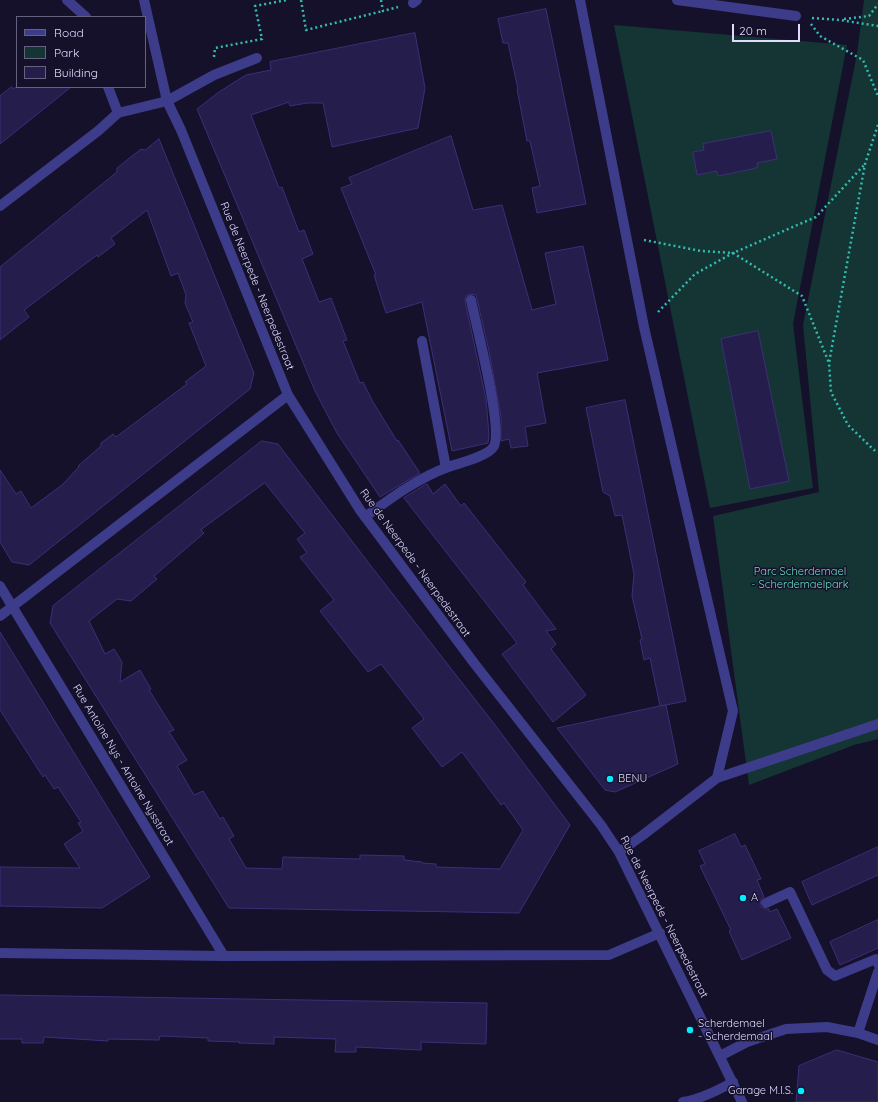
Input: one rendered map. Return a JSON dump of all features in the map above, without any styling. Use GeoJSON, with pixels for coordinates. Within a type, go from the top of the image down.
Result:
{"type":"FeatureCollection","features":[{"type":"Feature","properties":{"kind":"street"},"geometry":{"type":"LineString","coordinates":[[67,0],[85,16]]}},
{"type":"Feature","properties":{"kind":"street","name":"Rue de Neerpede - Neerpedestraat"},"geometry":{"type":"LineString","coordinates":[[144,0],[167,101],[184,137],[288,395],[365,517],[474,663],[601,825],[619,852],[742,1102]]}},
{"type":"Feature","properties":{"kind":"street"},"geometry":{"type":"LineString","coordinates":[[580,0],[644,327],[733,711],[716,778]]}},
{"type":"Feature","properties":{"kind":"street"},"geometry":{"type":"LineString","coordinates":[[677,0],[801,17]]}},
{"type":"Feature","properties":{"kind":"street"},"geometry":{"type":"LineString","coordinates":[[0,206],[98,131],[118,112],[167,101],[214,75],[257,58]]}},
{"type":"Feature","properties":{"kind":"street"},"geometry":{"type":"LineString","coordinates":[[108,88],[118,112]]}},
{"type":"Feature","properties":{"kind":"street"},"geometry":{"type":"LineString","coordinates":[[365,517],[412,484],[446,468],[486,454],[494,446],[497,435],[495,414],[471,300]]}},
{"type":"Feature","properties":{"kind":"street"},"geometry":{"type":"LineString","coordinates":[[422,341],[446,468]]}},
{"type":"Feature","properties":{"kind":"street"},"geometry":{"type":"LineString","coordinates":[[0,616],[288,395]]}},
{"type":"Feature","properties":{"kind":"street","name":"Rue Antoine Nys - Antoine Nysstraat"},"geometry":{"type":"LineString","coordinates":[[0,586],[224,956]]}},
{"type":"Feature","properties":{"kind":"street"},"geometry":{"type":"LineString","coordinates":[[619,852],[716,778],[878,724]]}},
{"type":"Feature","properties":{"kind":"street"},"geometry":{"type":"LineString","coordinates":[[766,903],[790,892],[826,970],[835,976],[876,959],[878,964]]}},
{"type":"Feature","properties":{"kind":"street"},"geometry":{"type":"LineString","coordinates":[[0,953],[224,956],[609,956],[660,933]]}},
{"type":"Feature","properties":{"kind":"street"},"geometry":{"type":"LineString","coordinates":[[858,1033],[878,972]]}},
{"type":"Feature","properties":{"kind":"street"},"geometry":{"type":"LineString","coordinates":[[720,1056],[747,1042],[786,1029],[827,1027],[858,1033],[878,1040]]}},
{"type":"Feature","properties":{"kind":"street"},"geometry":{"type":"LineString","coordinates":[[683,1102],[694,1100],[718,1091],[733,1082]]}},
{"type":"Feature","properties":{"kind":"path"},"geometry":{"type":"LineString","coordinates":[[214,75],[213,68],[215,48],[262,39],[255,6],[287,0]]}},
{"type":"Feature","properties":{"kind":"path"},"geometry":{"type":"LineString","coordinates":[[301,0],[306,30],[415,1]]}},
{"type":"Feature","properties":{"kind":"path"},"geometry":{"type":"LineString","coordinates":[[381,0],[382,11]]}},
{"type":"Feature","properties":{"kind":"path"},"geometry":{"type":"LineString","coordinates":[[840,20],[870,16],[878,4]]}},
{"type":"Feature","properties":{"kind":"path"},"geometry":{"type":"LineString","coordinates":[[801,17],[840,20],[878,26]]}},
{"type":"Feature","properties":{"kind":"path"},"geometry":{"type":"LineString","coordinates":[[801,17],[820,36],[863,60],[878,96]]}},
{"type":"Feature","properties":{"kind":"path"},"geometry":{"type":"LineString","coordinates":[[878,125],[865,164],[829,363],[831,392],[848,425],[874,450],[878,450]]}},
{"type":"Feature","properties":{"kind":"path"},"geometry":{"type":"LineString","coordinates":[[644,327],[695,274],[733,253],[816,217],[865,164]]}},
{"type":"Feature","properties":{"kind":"path"},"geometry":{"type":"LineString","coordinates":[[626,236],[701,251],[733,253],[802,296],[829,363]]}},
{"type":"Feature","properties":{"kind":"green space","name":"Parc Scherdemael - Scherdemaelpark"},"geometry":{"type":"Polygon","coordinates":[[[864,0],[878,0],[878,739],[854,745],[749,785],[713,516],[819,492],[803,325],[857,54],[864,0]]]}},
{"type":"Feature","properties":{"kind":"green space"},"geometry":{"type":"Polygon","coordinates":[[[614,25],[847,45],[793,324],[813,488],[710,508],[614,25]]]}},
{"type":"Feature","properties":{"kind":"building"},"geometry":{"type":"Polygon","coordinates":[[[546,9],[586,204],[537,213],[532,188],[540,186],[530,141],[527,141],[508,43],[503,43],[498,19],[546,9]]]}},
{"type":"Feature","properties":{"kind":"building"},"geometry":{"type":"Polygon","coordinates":[[[415,33],[425,88],[418,128],[332,147],[323,103],[307,103],[290,106],[289,102],[251,115],[279,188],[282,187],[299,232],[304,230],[313,254],[302,259],[319,302],[331,298],[347,340],[343,341],[360,383],[363,382],[373,402],[397,441],[398,440],[420,473],[380,497],[337,433],[315,391],[197,109],[219,92],[246,75],[271,70],[270,62],[415,33]]]}},
{"type":"Feature","properties":{"kind":"building"},"geometry":{"type":"Polygon","coordinates":[[[12,87],[13,89],[16,87],[70,88],[0,144],[0,96],[12,87]]]}},
{"type":"Feature","properties":{"kind":"building"},"geometry":{"type":"Polygon","coordinates":[[[771,131],[777,159],[757,163],[758,167],[752,169],[718,176],[717,171],[697,175],[693,152],[704,150],[703,144],[771,131]]]}},
{"type":"Feature","properties":{"kind":"building"},"geometry":{"type":"Polygon","coordinates":[[[451,136],[473,210],[502,205],[532,310],[556,304],[545,253],[583,246],[608,360],[537,373],[546,423],[525,427],[528,446],[511,448],[509,439],[501,441],[501,418],[489,351],[476,295],[470,294],[466,296],[465,301],[486,399],[489,435],[488,443],[452,451],[422,302],[386,313],[374,275],[376,275],[341,188],[352,184],[349,178],[451,136]]]}},
{"type":"Feature","properties":{"kind":"building"},"geometry":{"type":"Polygon","coordinates":[[[159,139],[254,373],[250,389],[29,565],[12,562],[0,542],[0,470],[16,494],[21,491],[31,508],[62,485],[79,467],[78,466],[101,446],[101,443],[113,434],[116,437],[187,384],[185,382],[206,366],[189,323],[193,322],[185,303],[186,295],[178,273],[171,276],[147,210],[111,238],[115,244],[98,257],[97,255],[24,310],[29,317],[0,340],[0,267],[117,172],[117,168],[141,149],[145,150],[159,139]]]}},
{"type":"Feature","properties":{"kind":"building"},"geometry":{"type":"Polygon","coordinates":[[[758,331],[789,481],[750,489],[721,339],[758,331]]]}},
{"type":"Feature","properties":{"kind":"building"},"geometry":{"type":"Polygon","coordinates":[[[625,400],[686,701],[666,705],[678,764],[615,792],[605,790],[557,728],[660,706],[650,658],[644,660],[640,640],[642,639],[632,596],[634,574],[622,515],[615,516],[610,496],[603,492],[586,408],[625,400]]]}},
{"type":"Feature","properties":{"kind":"building"},"geometry":{"type":"Polygon","coordinates":[[[262,441],[278,444],[495,725],[570,825],[519,913],[229,908],[50,623],[53,606],[262,441]],[[265,483],[201,530],[204,533],[154,576],[157,579],[131,601],[117,599],[89,621],[105,654],[114,649],[122,662],[120,682],[140,670],[151,689],[149,690],[174,730],[169,732],[187,760],[177,766],[194,795],[203,791],[220,819],[223,817],[234,836],[229,839],[246,868],[282,869],[283,857],[360,859],[360,855],[404,856],[404,860],[436,864],[436,867],[500,869],[523,830],[504,803],[501,805],[462,752],[442,767],[412,728],[424,719],[381,664],[368,672],[320,611],[334,600],[300,557],[307,553],[297,539],[305,533],[265,483]]]}},
{"type":"Feature","properties":{"kind":"building"},"geometry":{"type":"Polygon","coordinates":[[[427,484],[433,494],[445,484],[461,506],[464,503],[526,582],[523,585],[556,629],[546,631],[556,644],[551,649],[586,695],[553,722],[502,654],[517,643],[404,498],[427,484]]]}},
{"type":"Feature","properties":{"kind":"building"},"geometry":{"type":"Polygon","coordinates":[[[0,632],[150,877],[102,908],[0,906],[0,867],[80,868],[64,844],[83,831],[78,823],[81,822],[58,787],[54,789],[45,775],[43,777],[0,710],[0,632]]]}},
{"type":"Feature","properties":{"kind":"building","name":"A"},"geometry":{"type":"Polygon","coordinates":[[[735,834],[741,847],[745,845],[761,879],[757,880],[764,897],[761,900],[760,906],[765,909],[769,909],[770,912],[777,909],[791,938],[742,960],[729,931],[731,930],[700,866],[705,864],[699,851],[735,834]]]}},
{"type":"Feature","properties":{"kind":"building"},"geometry":{"type":"Polygon","coordinates":[[[878,847],[878,875],[812,905],[802,882],[878,847]]]}},
{"type":"Feature","properties":{"kind":"building"},"geometry":{"type":"Polygon","coordinates":[[[878,920],[878,948],[840,965],[830,942],[878,920]]]}},
{"type":"Feature","properties":{"kind":"building"},"geometry":{"type":"Polygon","coordinates":[[[0,995],[487,1003],[486,1044],[421,1042],[421,1050],[356,1047],[356,1052],[335,1052],[336,1039],[274,1037],[274,1044],[208,1041],[208,1038],[160,1036],[159,1040],[108,1039],[108,1041],[44,1037],[43,1043],[22,1043],[22,1039],[0,1039],[0,995]]]}},
{"type":"Feature","properties":{"kind":"building"},"geometry":{"type":"Polygon","coordinates":[[[837,1050],[878,1062],[878,1102],[796,1102],[799,1066],[837,1050]]]}},
{"type":"Feature","properties":{"kind":"place","name":"BENU"},"geometry":{"type":"Point","coordinates":[610,779]}},
{"type":"Feature","properties":{"kind":"place","name":"A"},"geometry":{"type":"Point","coordinates":[743,898]}},
{"type":"Feature","properties":{"kind":"place","name":"Scherdemael - Scherdemaal"},"geometry":{"type":"Point","coordinates":[690,1030]}},
{"type":"Feature","properties":{"kind":"place","name":"Garage M.I.S."},"geometry":{"type":"Point","coordinates":[801,1091]}}]}
